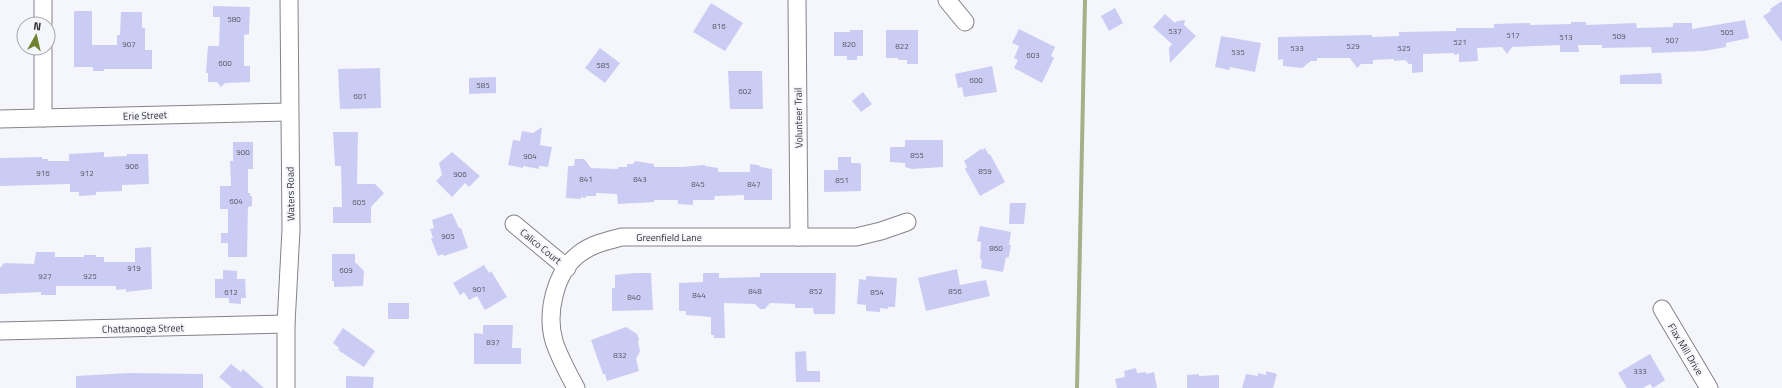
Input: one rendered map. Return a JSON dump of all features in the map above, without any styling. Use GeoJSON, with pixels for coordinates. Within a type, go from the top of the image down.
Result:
{"type":"FeatureCollection","features":[{"type":"Feature","properties":{"kind":"street"},"geometry":{"type":"LineString","coordinates":[[43,0],[43,16]]}},
{"type":"Feature","properties":{"kind":"street","name":"Waters Road"},"geometry":{"type":"LineString","coordinates":[[286,388],[286,324],[291,230],[289,0]]}},
{"type":"Feature","properties":{"kind":"street","name":"Volunteer Trail"},"geometry":{"type":"LineString","coordinates":[[796,0],[799,237]]}},
{"type":"Feature","properties":{"kind":"street"},"geometry":{"type":"LineString","coordinates":[[947,0],[965,22]]}},
{"type":"Feature","properties":{"kind":"street"},"geometry":{"type":"LineString","coordinates":[[43,56],[43,118]]}},
{"type":"Feature","properties":{"kind":"street","name":"Erie Street"},"geometry":{"type":"LineString","coordinates":[[0,119],[289,112]]}},
{"type":"Feature","properties":{"kind":"street","name":"Greenfield Lane"},"geometry":{"type":"LineString","coordinates":[[576,388],[562,362],[554,340],[550,317],[554,294],[562,274],[578,254],[600,242],[622,237],[856,237],[881,231],[907,222]]}},
{"type":"Feature","properties":{"kind":"street","name":"Calico Court"},"geometry":{"type":"LineString","coordinates":[[514,224],[567,268]]}},
{"type":"Feature","properties":{"kind":"street","name":"Flax Mill Drive"},"geometry":{"type":"LineString","coordinates":[[1662,309],[1710,388]]}},
{"type":"Feature","properties":{"kind":"street","name":"Chattanooga Street"},"geometry":{"type":"LineString","coordinates":[[0,331],[286,324]]}},
{"type":"Feature","properties":{"kind":"building"},"geometry":{"type":"Polygon","coordinates":[[[1782,1],[1782,42],[1763,16],[1782,1]]]}},
{"type":"Feature","properties":{"kind":"building"},"geometry":{"type":"Polygon","coordinates":[[[711,3],[743,23],[725,51],[693,32],[711,3]]]}},
{"type":"Feature","properties":{"kind":"building"},"geometry":{"type":"Polygon","coordinates":[[[213,6],[250,7],[249,34],[244,35],[244,66],[250,66],[250,82],[225,83],[221,87],[217,82],[208,82],[208,73],[206,73],[208,46],[219,46],[220,17],[213,17],[213,6]]]}},
{"type":"Feature","properties":{"kind":"building"},"geometry":{"type":"Polygon","coordinates":[[[1115,8],[1123,23],[1109,31],[1101,16],[1115,8]]]}},
{"type":"Feature","properties":{"kind":"building"},"geometry":{"type":"Polygon","coordinates":[[[74,11],[92,11],[92,45],[117,45],[117,35],[120,35],[121,12],[142,12],[142,28],[145,28],[145,50],[152,50],[152,69],[104,69],[104,71],[93,71],[93,67],[74,67],[74,11]]]}},
{"type":"Feature","properties":{"kind":"building"},"geometry":{"type":"Polygon","coordinates":[[[1165,14],[1175,23],[1177,21],[1185,20],[1184,25],[1196,36],[1170,63],[1169,48],[1172,44],[1153,27],[1165,14]]]}},
{"type":"Feature","properties":{"kind":"building"},"geometry":{"type":"Polygon","coordinates":[[[1745,20],[1749,38],[1726,43],[1726,47],[1704,51],[1652,53],[1651,47],[1602,48],[1602,45],[1578,45],[1579,52],[1560,52],[1560,45],[1512,47],[1507,54],[1502,47],[1477,48],[1478,61],[1459,62],[1459,54],[1454,55],[1454,53],[1423,54],[1423,72],[1412,73],[1412,64],[1409,64],[1405,60],[1373,60],[1373,64],[1361,64],[1357,68],[1350,58],[1317,58],[1317,61],[1311,61],[1302,68],[1283,66],[1283,59],[1278,60],[1278,37],[1372,35],[1372,37],[1399,36],[1399,32],[1456,31],[1456,28],[1494,28],[1494,24],[1571,24],[1571,22],[1586,22],[1586,25],[1636,23],[1637,28],[1673,27],[1673,23],[1692,23],[1692,29],[1745,20]]]}},
{"type":"Feature","properties":{"kind":"building"},"geometry":{"type":"Polygon","coordinates":[[[1019,29],[1055,47],[1051,56],[1054,58],[1042,83],[1014,68],[1018,60],[1014,58],[1019,46],[1012,43],[1019,29]]]}},
{"type":"Feature","properties":{"kind":"building"},"geometry":{"type":"Polygon","coordinates":[[[850,30],[863,30],[863,56],[857,56],[857,60],[847,60],[847,56],[834,56],[834,32],[850,32],[850,30]]]}},
{"type":"Feature","properties":{"kind":"building"},"geometry":{"type":"Polygon","coordinates":[[[886,30],[918,30],[918,64],[907,64],[907,60],[898,60],[898,58],[886,58],[886,30]]]}},
{"type":"Feature","properties":{"kind":"building"},"geometry":{"type":"Polygon","coordinates":[[[1221,36],[1261,43],[1255,72],[1230,67],[1229,70],[1215,67],[1221,36]]]}},
{"type":"Feature","properties":{"kind":"building"},"geometry":{"type":"Polygon","coordinates":[[[600,48],[620,63],[605,83],[585,68],[600,48]]]}},
{"type":"Feature","properties":{"kind":"building"},"geometry":{"type":"Polygon","coordinates":[[[992,66],[997,92],[964,97],[962,87],[958,88],[955,74],[992,66]]]}},
{"type":"Feature","properties":{"kind":"building"},"geometry":{"type":"Polygon","coordinates":[[[380,68],[381,108],[340,109],[338,69],[380,68]]]}},
{"type":"Feature","properties":{"kind":"building"},"geometry":{"type":"Polygon","coordinates":[[[728,71],[762,71],[763,109],[730,109],[728,71]]]}},
{"type":"Feature","properties":{"kind":"building"},"geometry":{"type":"Polygon","coordinates":[[[1661,73],[1662,84],[1620,84],[1620,75],[1661,73]]]}},
{"type":"Feature","properties":{"kind":"building"},"geometry":{"type":"Polygon","coordinates":[[[496,77],[496,93],[469,94],[469,78],[496,77]]]}},
{"type":"Feature","properties":{"kind":"building"},"geometry":{"type":"Polygon","coordinates":[[[863,92],[872,104],[861,112],[852,101],[863,92]]]}},
{"type":"Feature","properties":{"kind":"building"},"geometry":{"type":"Polygon","coordinates":[[[542,127],[540,145],[552,147],[548,167],[539,166],[539,169],[508,165],[513,140],[520,141],[522,131],[533,133],[542,127]]]}},
{"type":"Feature","properties":{"kind":"building"},"geometry":{"type":"Polygon","coordinates":[[[333,132],[358,132],[357,184],[375,184],[384,193],[371,207],[371,223],[333,223],[333,207],[342,207],[341,166],[335,166],[333,132]]]}},
{"type":"Feature","properties":{"kind":"building"},"geometry":{"type":"Polygon","coordinates":[[[905,140],[943,140],[943,167],[912,169],[905,167],[905,163],[890,162],[890,147],[905,147],[905,140]]]}},
{"type":"Feature","properties":{"kind":"building"},"geometry":{"type":"Polygon","coordinates":[[[233,142],[253,142],[253,169],[248,169],[248,193],[252,196],[252,206],[248,207],[247,257],[228,257],[228,243],[221,243],[221,233],[228,233],[228,209],[220,209],[220,186],[231,186],[230,161],[233,161],[233,142]]]}},
{"type":"Feature","properties":{"kind":"building"},"geometry":{"type":"Polygon","coordinates":[[[985,148],[989,155],[990,154],[1005,182],[980,196],[965,169],[967,167],[964,161],[981,149],[982,150],[985,148]]]}},
{"type":"Feature","properties":{"kind":"building"},"geometry":{"type":"Polygon","coordinates":[[[104,152],[104,157],[127,156],[127,154],[148,154],[149,184],[122,185],[122,191],[96,192],[96,195],[79,196],[79,192],[70,192],[70,184],[0,186],[0,158],[42,157],[42,159],[48,159],[48,161],[69,161],[69,154],[104,152]]]}},
{"type":"Feature","properties":{"kind":"building"},"geometry":{"type":"Polygon","coordinates":[[[452,152],[480,176],[469,187],[465,183],[452,197],[436,181],[442,175],[439,163],[452,152]]]}},
{"type":"Feature","properties":{"kind":"building"},"geometry":{"type":"Polygon","coordinates":[[[838,157],[851,157],[851,163],[861,164],[861,191],[824,192],[824,170],[838,170],[838,157]]]}},
{"type":"Feature","properties":{"kind":"building"},"geometry":{"type":"Polygon","coordinates":[[[575,159],[584,159],[591,168],[618,169],[618,167],[627,167],[627,164],[633,164],[635,161],[654,164],[654,167],[705,165],[718,168],[718,172],[750,172],[750,164],[758,165],[772,169],[772,200],[744,200],[744,195],[715,196],[714,200],[693,200],[693,205],[678,204],[678,200],[654,200],[654,202],[618,204],[617,194],[596,193],[596,196],[586,196],[586,198],[581,197],[581,199],[566,198],[568,166],[574,166],[575,159]]]}},
{"type":"Feature","properties":{"kind":"building"},"geometry":{"type":"Polygon","coordinates":[[[1010,203],[1026,203],[1024,224],[1009,224],[1010,203]]]}},
{"type":"Feature","properties":{"kind":"building"},"geometry":{"type":"Polygon","coordinates":[[[452,213],[459,228],[461,228],[468,248],[444,256],[443,254],[438,256],[431,239],[433,238],[430,229],[434,228],[432,220],[452,213]]]}},
{"type":"Feature","properties":{"kind":"building"},"geometry":{"type":"Polygon","coordinates":[[[980,226],[1011,232],[1009,256],[1008,258],[1006,257],[1003,272],[981,268],[981,242],[977,241],[980,226]]]}},
{"type":"Feature","properties":{"kind":"building"},"geometry":{"type":"Polygon","coordinates":[[[151,247],[152,289],[126,292],[126,289],[116,290],[116,286],[56,286],[56,295],[41,295],[41,292],[0,294],[0,268],[4,263],[34,264],[36,252],[55,252],[55,257],[84,257],[84,255],[96,255],[96,257],[104,257],[104,262],[135,262],[135,248],[151,247]]]}},
{"type":"Feature","properties":{"kind":"building"},"geometry":{"type":"Polygon","coordinates":[[[332,254],[355,254],[355,262],[364,271],[363,286],[334,287],[334,281],[332,281],[332,254]]]}},
{"type":"Feature","properties":{"kind":"building"},"geometry":{"type":"Polygon","coordinates":[[[484,265],[489,273],[491,271],[507,297],[485,310],[477,296],[469,300],[464,292],[460,295],[453,283],[484,265]]]}},
{"type":"Feature","properties":{"kind":"building"},"geometry":{"type":"Polygon","coordinates":[[[957,269],[960,285],[986,280],[990,296],[926,311],[918,278],[957,269]]]}},
{"type":"Feature","properties":{"kind":"building"},"geometry":{"type":"Polygon","coordinates":[[[223,270],[237,271],[237,279],[245,279],[246,298],[241,298],[241,304],[229,303],[229,298],[215,298],[215,279],[223,279],[223,270]]]}},
{"type":"Feature","properties":{"kind":"building"},"geometry":{"type":"Polygon","coordinates":[[[651,273],[653,310],[612,311],[612,288],[615,288],[615,275],[651,273]]]}},
{"type":"Feature","properties":{"kind":"building"},"geometry":{"type":"Polygon","coordinates":[[[703,273],[719,273],[719,278],[760,277],[760,273],[836,273],[835,314],[814,314],[813,308],[795,308],[795,304],[770,303],[765,309],[760,309],[755,304],[724,303],[725,338],[714,338],[714,335],[711,335],[711,317],[686,315],[686,311],[679,311],[679,283],[703,282],[703,273]]]}},
{"type":"Feature","properties":{"kind":"building"},"geometry":{"type":"Polygon","coordinates":[[[866,276],[897,278],[895,307],[888,307],[888,309],[880,308],[880,312],[866,311],[866,305],[857,304],[859,279],[866,280],[866,276]]]}},
{"type":"Feature","properties":{"kind":"building"},"geometry":{"type":"Polygon","coordinates":[[[388,303],[409,303],[409,319],[388,319],[388,303]]]}},
{"type":"Feature","properties":{"kind":"building"},"geometry":{"type":"Polygon","coordinates":[[[483,325],[513,325],[512,348],[521,348],[521,364],[474,364],[474,333],[483,334],[483,325]]]}},
{"type":"Feature","properties":{"kind":"building"},"geometry":{"type":"Polygon","coordinates":[[[626,327],[637,334],[639,339],[638,342],[640,351],[636,359],[639,371],[607,381],[591,340],[626,327]]]}},
{"type":"Feature","properties":{"kind":"building"},"geometry":{"type":"Polygon","coordinates":[[[343,328],[375,351],[364,367],[338,350],[339,348],[333,343],[343,328]]]}},
{"type":"Feature","properties":{"kind":"building"},"geometry":{"type":"Polygon","coordinates":[[[806,351],[807,371],[820,371],[820,382],[796,382],[795,352],[806,351]]]}},
{"type":"Feature","properties":{"kind":"building"},"geometry":{"type":"Polygon","coordinates":[[[1650,354],[1665,380],[1653,388],[1650,384],[1643,388],[1627,388],[1618,373],[1650,354]]]}},
{"type":"Feature","properties":{"kind":"building"},"geometry":{"type":"Polygon","coordinates":[[[231,364],[241,372],[243,369],[264,388],[232,388],[219,377],[231,364]]]}},
{"type":"Feature","properties":{"kind":"building"},"geometry":{"type":"Polygon","coordinates":[[[1136,368],[1137,373],[1146,372],[1146,374],[1154,372],[1157,388],[1117,388],[1115,379],[1125,377],[1124,371],[1136,368]]]}},
{"type":"Feature","properties":{"kind":"building"},"geometry":{"type":"Polygon","coordinates":[[[1266,371],[1277,374],[1273,388],[1242,388],[1246,374],[1258,376],[1258,373],[1266,375],[1266,371]]]}},
{"type":"Feature","properties":{"kind":"building"},"geometry":{"type":"Polygon","coordinates":[[[129,373],[203,374],[203,388],[76,388],[76,376],[129,373]]]}},
{"type":"Feature","properties":{"kind":"building"},"geometry":{"type":"Polygon","coordinates":[[[1199,374],[1199,376],[1219,375],[1219,388],[1187,388],[1187,375],[1199,374]]]}},
{"type":"Feature","properties":{"kind":"building"},"geometry":{"type":"Polygon","coordinates":[[[346,376],[374,377],[373,388],[346,388],[346,376]]]}},
{"type":"Feature","properties":{"kind":"waterway"},"geometry":{"type":"LineString","coordinates":[[1077,388],[1085,0]]}}]}
